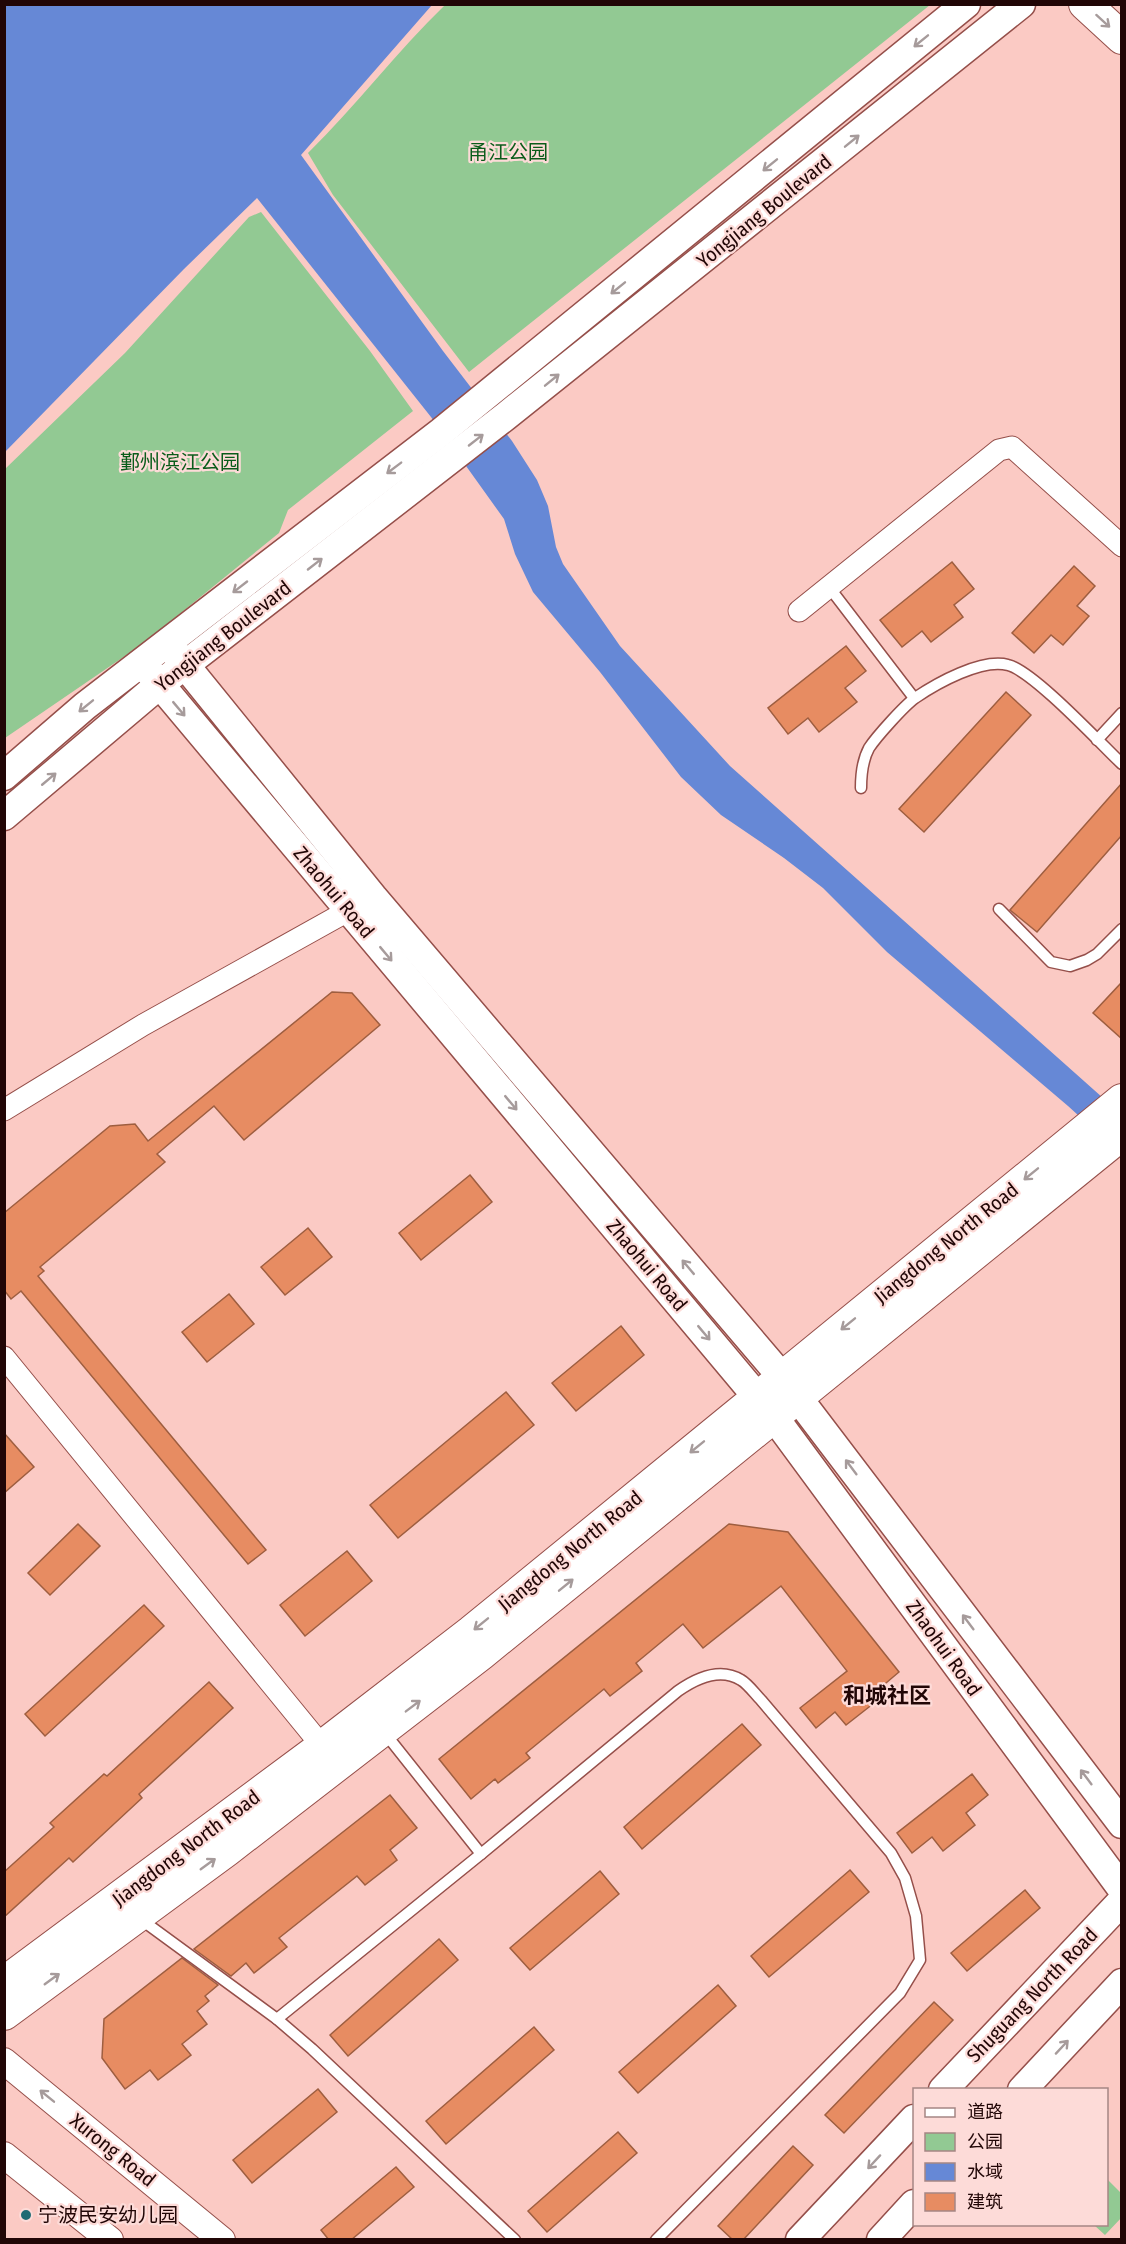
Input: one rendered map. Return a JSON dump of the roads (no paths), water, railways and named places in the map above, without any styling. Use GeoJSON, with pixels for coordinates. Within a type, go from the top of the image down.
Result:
{"type":"FeatureCollection","features":[{"type":"Feature","properties":{"kind":"main road","name":"Yongjiang Boulevard"},"geometry":{"type":"LineString","coordinates":[[4,816],[159,686],[176,655],[441,432],[966,4]]}},
{"type":"Feature","properties":{"kind":"main road","name":"Yongjiang Boulevard"},"geometry":{"type":"LineString","coordinates":[[4,776],[86,706],[142,663],[176,655],[446,463],[1021,4]]}},
{"type":"Feature","properties":{"kind":"main road"},"geometry":{"type":"LineString","coordinates":[[1085,4],[1122,38]]}},
{"type":"Feature","properties":{"kind":"main road"},"geometry":{"type":"LineString","coordinates":[[1118,4],[1122,8]]}},
{"type":"Feature","properties":{"kind":"main road","name":"Zhaohui Road"},"geometry":{"type":"LineString","coordinates":[[176,655],[362,904],[766,1407],[1122,1890]]}},
{"type":"Feature","properties":{"kind":"main road","name":"Zhaohui Road"},"geometry":{"type":"LineString","coordinates":[[142,663],[159,686],[362,904],[790,1388],[1122,1824]]}},
{"type":"Feature","properties":{"kind":"main road","name":"Jiangdong North Road"},"geometry":{"type":"LineString","coordinates":[[790,1388],[1122,1100]]}},
{"type":"Feature","properties":{"kind":"main road","name":"Jiangdong North Road"},"geometry":{"type":"LineString","coordinates":[[4,2014],[137,1917],[330,1755],[471,1632],[1116,1139]]}},
{"type":"Feature","properties":{"kind":"main road","name":"Jiangdong North Road"},"geometry":{"type":"LineString","coordinates":[[4,1983],[330,1755],[382,1729],[481,1654],[766,1407]]}},
{"type":"Feature","properties":{"kind":"main road","name":"Shuguang North Road"},"geometry":{"type":"LineString","coordinates":[[945,2088],[1122,1901]]}},
{"type":"Feature","properties":{"kind":"main road"},"geometry":{"type":"LineString","coordinates":[[1024,2088],[1122,1983]]}},
{"type":"Feature","properties":{"kind":"main road"},"geometry":{"type":"LineString","coordinates":[[800,2240],[913,2121]]}},
{"type":"Feature","properties":{"kind":"main road"},"geometry":{"type":"LineString","coordinates":[[881,2240],[913,2206]]}},
{"type":"Feature","properties":{"kind":"street"},"geometry":{"type":"LineString","coordinates":[[799,611],[999,450],[1012,447],[1122,546]]}},
{"type":"Feature","properties":{"kind":"street"},"geometry":{"type":"LineString","coordinates":[[4,1110],[133,1031],[362,904]]}},
{"type":"Feature","properties":{"kind":"street"},"geometry":{"type":"LineString","coordinates":[[4,1357],[330,1755]]}},
{"type":"Feature","properties":{"kind":"street","name":"Xurong Road"},"geometry":{"type":"LineString","coordinates":[[4,2061],[222,2240]]}},
{"type":"Feature","properties":{"kind":"street"},"geometry":{"type":"LineString","coordinates":[[4,2155],[110,2240]]}},
{"type":"Feature","properties":{"kind":"lane"},"geometry":{"type":"LineString","coordinates":[[829,587],[914,698]]}},
{"type":"Feature","properties":{"kind":"lane"},"geometry":{"type":"LineString","coordinates":[[861,788],[861,770],[869,748],[914,698],[952,677],[989,663],[1010,665],[1029,676],[1122,764]]}},
{"type":"Feature","properties":{"kind":"lane"},"geometry":{"type":"LineString","coordinates":[[1097,740],[1122,713]]}},
{"type":"Feature","properties":{"kind":"lane"},"geometry":{"type":"LineString","coordinates":[[999,909],[1051,962],[1070,966],[1097,954],[1122,929]]}},
{"type":"Feature","properties":{"kind":"lane"},"geometry":{"type":"LineString","coordinates":[[277,2019],[481,1854],[678,1690],[693,1680],[717,1674],[740,1679],[761,1700],[891,1853],[905,1878],[916,1916],[920,1960],[900,1993],[656,2240]]}},
{"type":"Feature","properties":{"kind":"lane"},"geometry":{"type":"LineString","coordinates":[[382,1729],[481,1854]]}},
{"type":"Feature","properties":{"kind":"lane"},"geometry":{"type":"LineString","coordinates":[[137,1917],[277,2019],[312,2049],[515,2240]]}},
{"type":"Feature","properties":{"kind":"water"},"geometry":{"type":"Polygon","coordinates":[[[5,5],[432,5],[301,155],[443,351],[512,441],[537,480],[548,506],[556,547],[563,564],[620,646],[730,766],[1121,1114],[1121,1154],[887,952],[823,888],[721,815],[681,777],[600,672],[533,592],[515,554],[504,519],[431,417],[257,198],[184,269],[5,452],[5,5]]]}},
{"type":"Feature","properties":{"kind":"place","name":"宁波民安幼儿园"},"geometry":{"type":"Point","coordinates":[26,2215]}},
{"type":"Feature","properties":{"kind":"district","name":"和城社区"},"geometry":{"type":"Point","coordinates":[887,1695]}},
{"type":"Feature","properties":{"kind":"park label","name":"甬江公园"},"geometry":{"type":"Point","coordinates":[508,152]}},
{"type":"Feature","properties":{"kind":"park label","name":"鄞州滨江公园"},"geometry":{"type":"Point","coordinates":[180,462]}}]}
